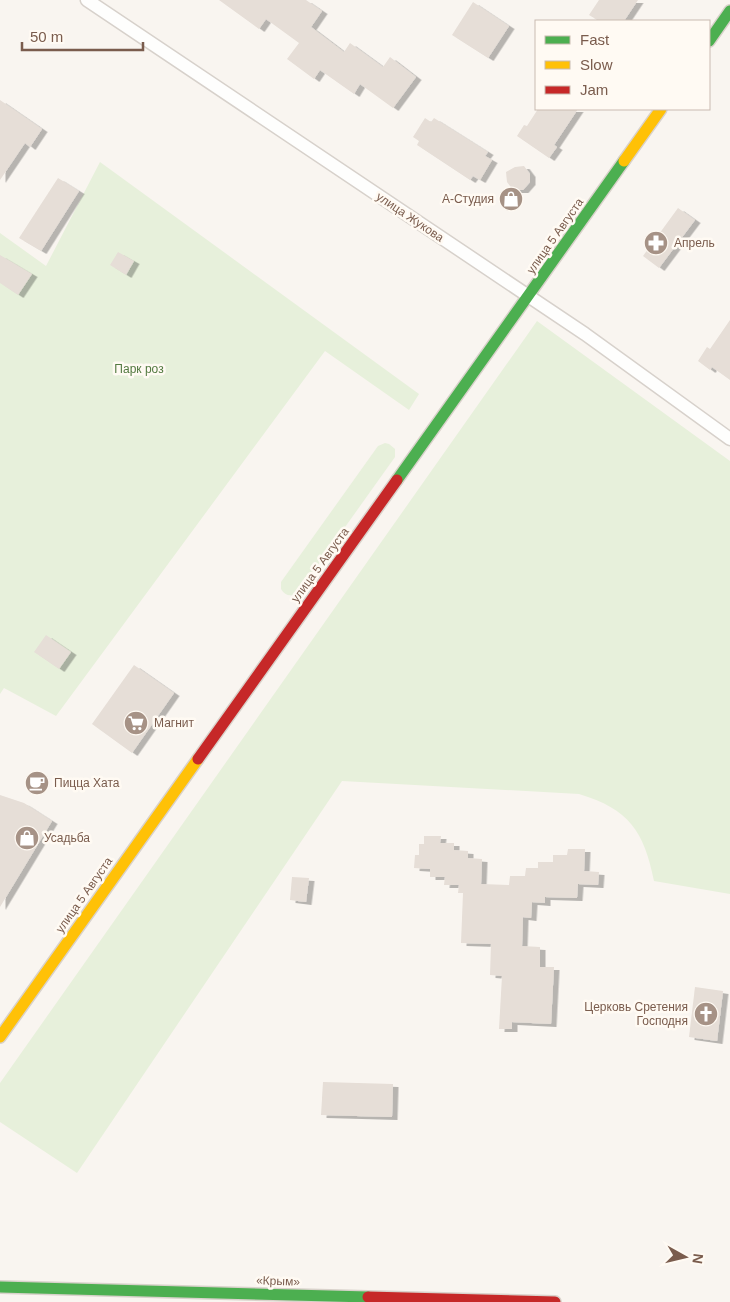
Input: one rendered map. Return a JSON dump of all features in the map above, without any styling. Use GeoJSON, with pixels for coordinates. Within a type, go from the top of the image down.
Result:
{"type":"FeatureCollection","features":[{"type":"Feature","properties":{"kind":"main road"},"geometry":{"type":"LineString","coordinates":[[710,40],[730,11]]}},
{"type":"Feature","properties":{"kind":"main road","name":"улица 5 Августа"},"geometry":{"type":"LineString","coordinates":[[0,1037],[660,110]]}},
{"type":"Feature","properties":{"kind":"main road","name":"«Крым»"},"geometry":{"type":"LineString","coordinates":[[3,1286],[555,1302]]}},
{"type":"Feature","properties":{"kind":"main road"},"geometry":{"type":"LineString","coordinates":[[0,1296],[225,1302]]}},
{"type":"Feature","properties":{"kind":"street","name":"улица Жукова"},"geometry":{"type":"LineString","coordinates":[[87,0],[584,334],[730,439]]}},
{"type":"Feature","properties":{"kind":"green space","name":"Парк роз"},"geometry":{"type":"Polygon","coordinates":[[[100,162],[419,394],[409,410],[325,351],[56,716],[4,688],[0,694],[0,233],[46,266],[100,162]]]}},
{"type":"Feature","properties":{"kind":"green space"},"geometry":{"type":"Polygon","coordinates":[[[537,321],[730,461],[730,894],[654,881],[645,848],[632,824],[610,807],[579,794],[342,781],[77,1173],[0,1122],[0,1083],[537,321]]]}},
{"type":"Feature","properties":{"kind":"green space"},"geometry":{"type":"Polygon","coordinates":[[[385,443],[395,449],[395,457],[298,593],[291,595],[284,593],[281,589],[281,582],[378,446],[385,443]]]}},
{"type":"Feature","properties":{"kind":"building"},"geometry":{"type":"Polygon","coordinates":[[[219,0],[306,0],[322,11],[311,27],[344,52],[350,43],[383,67],[390,57],[416,77],[393,108],[360,84],[354,94],[320,70],[314,79],[287,59],[299,43],[266,19],[259,29],[219,0]]]}},
{"type":"Feature","properties":{"kind":"building"},"geometry":{"type":"Polygon","coordinates":[[[599,0],[638,0],[625,20],[597,20],[589,15],[599,0]]]}},
{"type":"Feature","properties":{"kind":"building"},"geometry":{"type":"Polygon","coordinates":[[[473,2],[509,26],[488,58],[452,35],[473,2]]]}},
{"type":"Feature","properties":{"kind":"building"},"geometry":{"type":"Polygon","coordinates":[[[0,100],[42,129],[30,147],[25,143],[0,180],[0,100]]]}},
{"type":"Feature","properties":{"kind":"building"},"geometry":{"type":"Polygon","coordinates":[[[537,110],[577,110],[554,145],[557,147],[549,158],[517,136],[524,125],[527,126],[537,110]]]}},
{"type":"Feature","properties":{"kind":"building"},"geometry":{"type":"Polygon","coordinates":[[[425,118],[431,122],[434,118],[488,152],[485,156],[492,160],[480,180],[473,176],[470,180],[417,145],[419,141],[413,137],[425,118]]]}},
{"type":"Feature","properties":{"kind":"building"},"geometry":{"type":"Polygon","coordinates":[[[524,166],[530,174],[530,182],[523,190],[513,190],[507,182],[506,172],[515,167],[524,166]]]}},
{"type":"Feature","properties":{"kind":"building"},"geometry":{"type":"Polygon","coordinates":[[[58,178],[79,191],[41,251],[19,238],[58,178]]]}},
{"type":"Feature","properties":{"kind":"building"},"geometry":{"type":"Polygon","coordinates":[[[678,208],[695,220],[659,268],[643,256],[678,208]]]}},
{"type":"Feature","properties":{"kind":"building"},"geometry":{"type":"Polygon","coordinates":[[[118,252],[134,261],[126,275],[110,265],[118,252]]]}},
{"type":"Feature","properties":{"kind":"building"},"geometry":{"type":"Polygon","coordinates":[[[0,255],[32,274],[18,295],[0,283],[0,255]]]}},
{"type":"Feature","properties":{"kind":"building"},"geometry":{"type":"Polygon","coordinates":[[[730,320],[730,380],[712,367],[710,370],[698,361],[707,347],[710,349],[730,320]]]}},
{"type":"Feature","properties":{"kind":"building"},"geometry":{"type":"Polygon","coordinates":[[[46,635],[71,652],[59,669],[34,652],[46,635]]]}},
{"type":"Feature","properties":{"kind":"building"},"geometry":{"type":"Polygon","coordinates":[[[134,665],[174,693],[132,753],[92,724],[134,665]]]}},
{"type":"Feature","properties":{"kind":"building"},"geometry":{"type":"Polygon","coordinates":[[[0,795],[24,803],[52,821],[0,907],[0,795]]]}},
{"type":"Feature","properties":{"kind":"building"},"geometry":{"type":"Polygon","coordinates":[[[424,836],[441,836],[440,843],[454,843],[454,850],[468,851],[468,858],[482,859],[481,884],[509,885],[510,876],[525,876],[526,868],[538,868],[538,862],[553,862],[553,855],[567,855],[568,849],[585,849],[584,871],[599,872],[598,885],[578,884],[577,898],[545,897],[545,903],[532,902],[531,918],[523,917],[522,946],[540,947],[540,967],[554,967],[551,1024],[512,1022],[512,1029],[499,1029],[502,976],[490,975],[491,944],[461,943],[463,893],[458,893],[459,885],[444,885],[445,877],[430,877],[430,869],[414,868],[415,855],[419,855],[419,844],[424,844],[424,836]]]}},
{"type":"Feature","properties":{"kind":"building"},"geometry":{"type":"Polygon","coordinates":[[[292,877],[309,878],[306,902],[290,900],[292,877]]]}},
{"type":"Feature","properties":{"kind":"building","name":"Церковь Сретения Господня"},"geometry":{"type":"Polygon","coordinates":[[[695,987],[723,991],[717,1041],[689,1037],[695,987]]]}},
{"type":"Feature","properties":{"kind":"building"},"geometry":{"type":"Polygon","coordinates":[[[323,1082],[393,1084],[392,1117],[321,1115],[323,1082]]]}},
{"type":"Feature","properties":{"kind":"traffic: fast"},"geometry":{"type":"LineString","coordinates":[[710,40],[730,11]]}},
{"type":"Feature","properties":{"kind":"traffic: fast"},"geometry":{"type":"LineString","coordinates":[[397,480],[624,161]]}},
{"type":"Feature","properties":{"kind":"traffic: fast"},"geometry":{"type":"LineString","coordinates":[[0,1287],[368,1297]]}},
{"type":"Feature","properties":{"kind":"traffic: slow"},"geometry":{"type":"LineString","coordinates":[[624,161],[660,110]]}},
{"type":"Feature","properties":{"kind":"traffic: slow"},"geometry":{"type":"LineString","coordinates":[[0,1037],[198,759]]}},
{"type":"Feature","properties":{"kind":"traffic: jam"},"geometry":{"type":"LineString","coordinates":[[198,759],[397,480]]}},
{"type":"Feature","properties":{"kind":"traffic: jam"},"geometry":{"type":"LineString","coordinates":[[368,1297],[555,1302]]}},
{"type":"Feature","properties":{"kind":"place","name":"А-Студия"},"geometry":{"type":"Point","coordinates":[511,199]}},
{"type":"Feature","properties":{"kind":"place","name":"Апрель"},"geometry":{"type":"Point","coordinates":[656,243]}},
{"type":"Feature","properties":{"kind":"place","name":"Магнит"},"geometry":{"type":"Point","coordinates":[136,723]}},
{"type":"Feature","properties":{"kind":"place","name":"Пицца Хата"},"geometry":{"type":"Point","coordinates":[37,783]}},
{"type":"Feature","properties":{"kind":"place","name":"Усадьба"},"geometry":{"type":"Point","coordinates":[27,838]}},
{"type":"Feature","properties":{"kind":"place","name":"Церковь Сретения Господня"},"geometry":{"type":"Point","coordinates":[706,1014]}}]}
